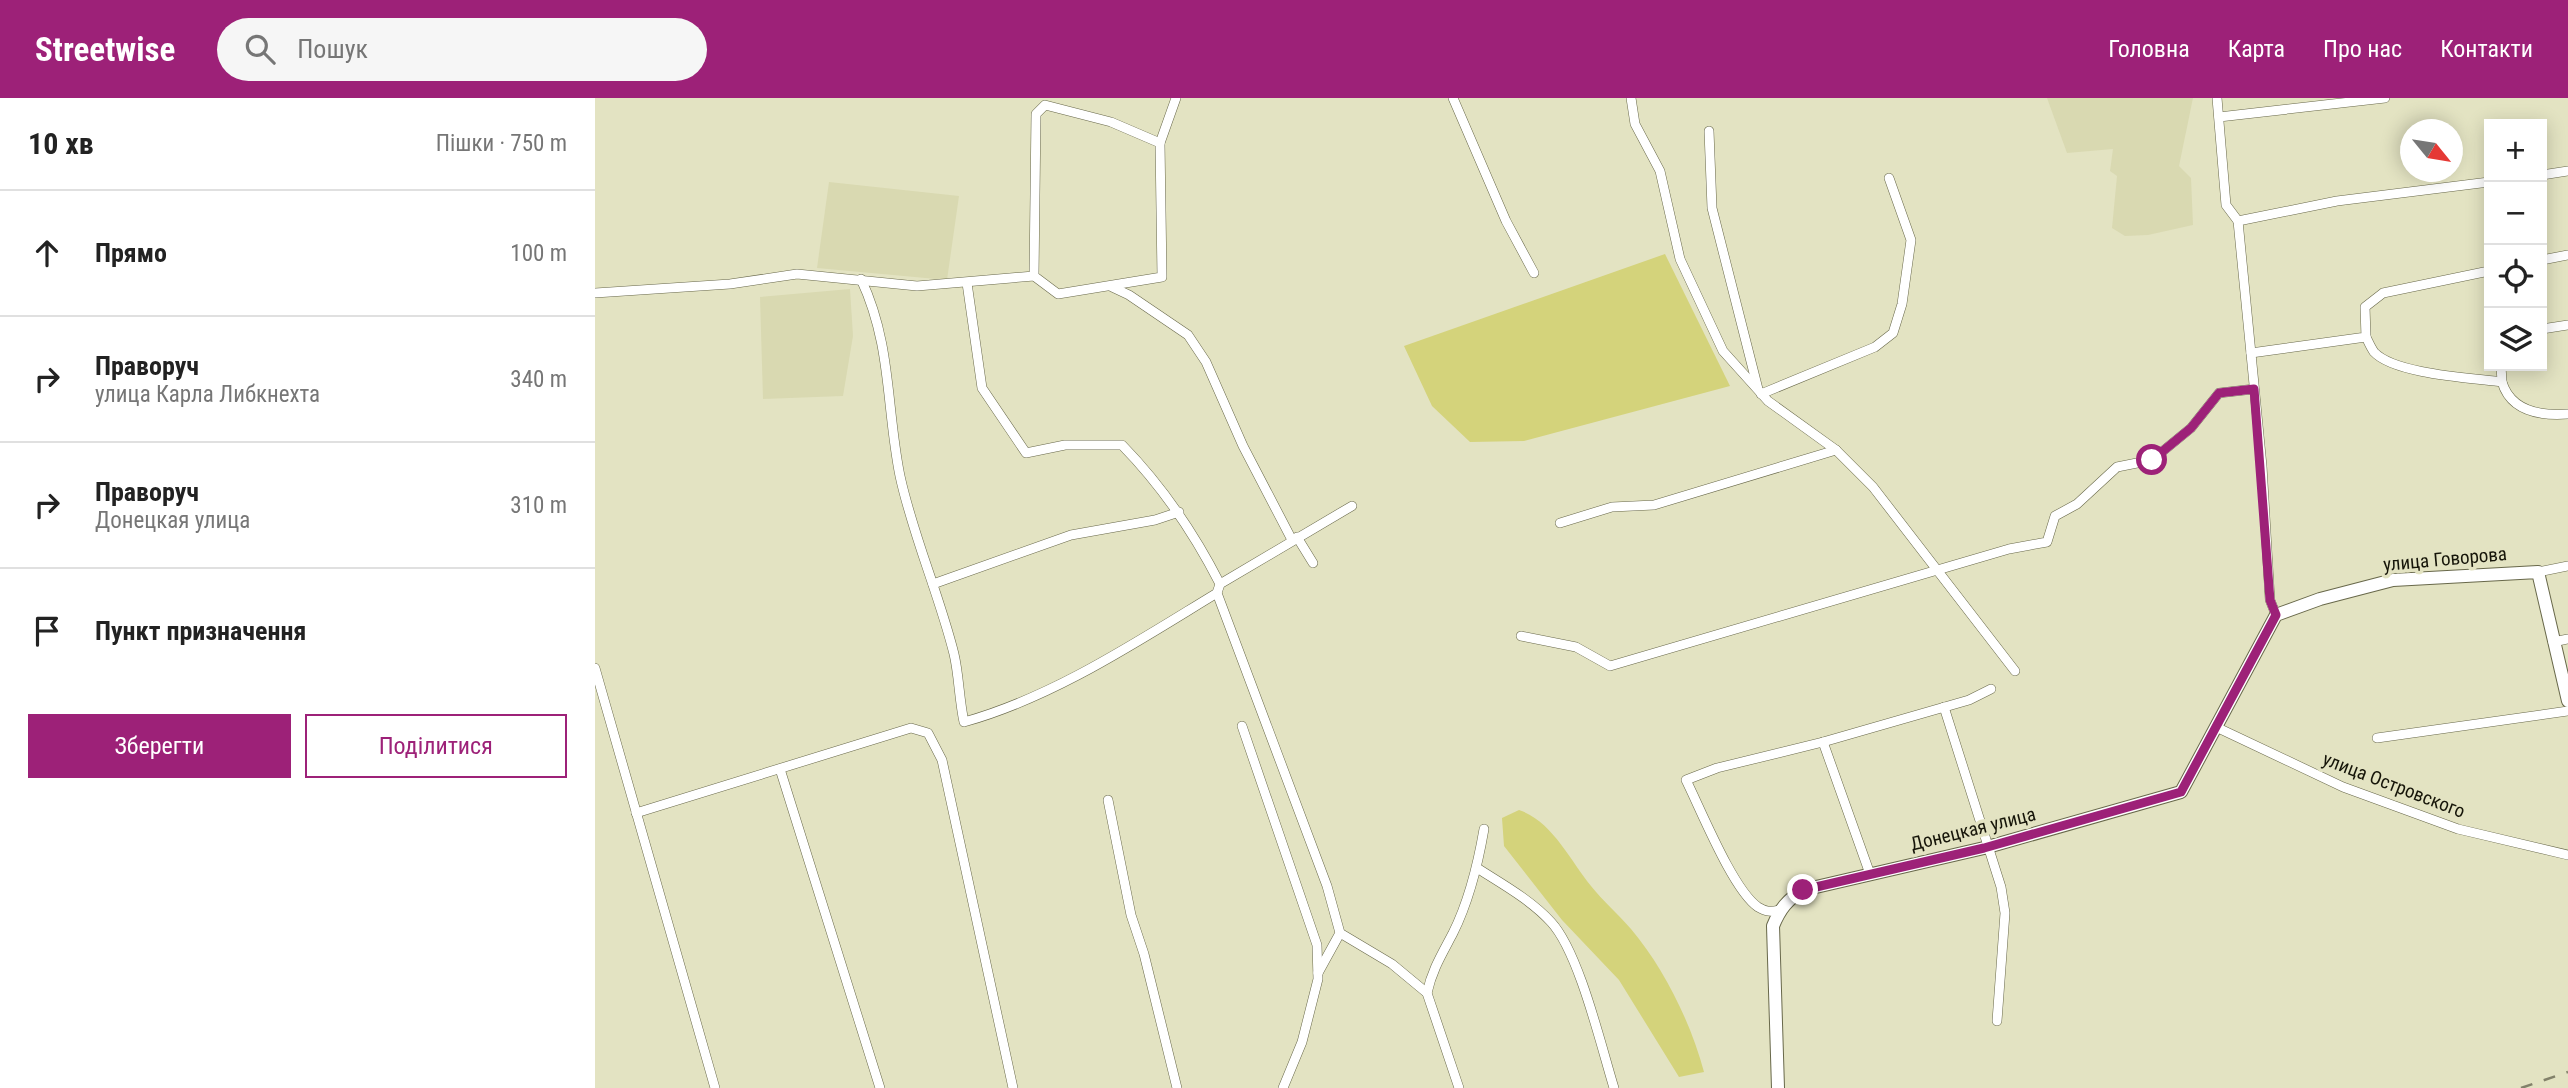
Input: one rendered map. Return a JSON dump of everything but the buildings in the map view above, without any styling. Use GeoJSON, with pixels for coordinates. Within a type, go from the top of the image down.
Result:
{"type":"FeatureCollection","features":[{"type":"Feature","properties":{"kind":"street"},"geometry":{"type":"LineString","coordinates":[[595,293],[730,284],[797,274],[917,286],[967,284],[1034,276],[1058,294],[1162,277],[1160,144],[1176,98]]}},
{"type":"Feature","properties":{"kind":"street"},"geometry":{"type":"LineString","coordinates":[[1453,98],[1506,221],[1534,274]]}},
{"type":"Feature","properties":{"kind":"street"},"geometry":{"type":"LineString","coordinates":[[1631,98],[1635,124],[1660,171],[1680,259],[1723,351],[1760,392],[1836,450],[1873,487],[2015,671]]}},
{"type":"Feature","properties":{"kind":"street"},"geometry":{"type":"LineString","coordinates":[[2216,727],[2276,615],[2270,600],[2238,221],[2226,205],[2217,98]]}},
{"type":"Feature","properties":{"kind":"street"},"geometry":{"type":"LineString","coordinates":[[2219,117],[2385,98]]}},
{"type":"Feature","properties":{"kind":"street"},"geometry":{"type":"LineString","coordinates":[[1034,276],[1036,114],[1045,105],[1111,122],[1152,137],[1160,144]]}},
{"type":"Feature","properties":{"kind":"street"},"geometry":{"type":"LineString","coordinates":[[1709,131],[1712,208],[1760,392]]}},
{"type":"Feature","properties":{"kind":"street"},"geometry":{"type":"LineString","coordinates":[[2547,174],[2568,171]]}},
{"type":"Feature","properties":{"kind":"street"},"geometry":{"type":"LineString","coordinates":[[1760,392],[1875,347],[1893,333],[1902,304],[1911,240],[1889,178]]}},
{"type":"Feature","properties":{"kind":"street"},"geometry":{"type":"LineString","coordinates":[[2238,221],[2337,201],[2484,182]]}},
{"type":"Feature","properties":{"kind":"street"},"geometry":{"type":"LineString","coordinates":[[2547,259],[2568,255]]}},
{"type":"Feature","properties":{"kind":"street"},"geometry":{"type":"LineString","coordinates":[[2484,272],[2383,293],[2365,307],[2366,337],[2374,353],[2402,366],[2429,373],[2502,382]]}},
{"type":"Feature","properties":{"kind":"street"},"geometry":{"type":"LineString","coordinates":[[862,279],[876,312],[886,357],[892,430],[901,479],[955,657],[957,690],[964,722],[994,713],[1071,677],[1218,589],[1295,538],[1352,506]]}},
{"type":"Feature","properties":{"kind":"street"},"geometry":{"type":"LineString","coordinates":[[967,284],[982,388],[1026,453],[1065,445],[1122,445],[1179,512],[1218,589],[1327,886],[1340,933],[1392,964],[1427,993]]}},
{"type":"Feature","properties":{"kind":"street"},"geometry":{"type":"LineString","coordinates":[[1110,286],[1129,295],[1188,335],[1206,362],[1243,446],[1295,538],[1313,563]]}},
{"type":"Feature","properties":{"kind":"street"},"geometry":{"type":"LineString","coordinates":[[2547,327],[2568,325]]}},
{"type":"Feature","properties":{"kind":"street"},"geometry":{"type":"LineString","coordinates":[[2251,353],[2366,337]]}},
{"type":"Feature","properties":{"kind":"street"},"geometry":{"type":"LineString","coordinates":[[2501,371],[2502,382],[2517,405],[2544,416],[2568,414]]}},
{"type":"Feature","properties":{"kind":"street"},"geometry":{"type":"LineString","coordinates":[[1521,636],[1576,647],[1610,666],[1937,569],[2047,542],[2055,516],[2077,504],[2117,467],[2152,460],[2191,428],[2219,393],[2254,389]]}},
{"type":"Feature","properties":{"kind":"street"},"geometry":{"type":"LineString","coordinates":[[1560,523],[1612,506],[1654,505],[1836,450]]}},
{"type":"Feature","properties":{"kind":"street"},"geometry":{"type":"LineString","coordinates":[[933,584],[1071,535],[1155,520],[1179,512]]}},
{"type":"Feature","properties":{"kind":"street","name":"улица Говорова"},"geometry":{"type":"LineString","coordinates":[[2276,615],[2320,599],[2393,580],[2538,572],[2568,566]]}},
{"type":"Feature","properties":{"kind":"street"},"geometry":{"type":"LineString","coordinates":[[2538,572],[2568,701]]}},
{"type":"Feature","properties":{"kind":"street"},"geometry":{"type":"LineString","coordinates":[[2553,642],[2568,639]]}},
{"type":"Feature","properties":{"kind":"street"},"geometry":{"type":"LineString","coordinates":[[595,668],[716,1088]]}},
{"type":"Feature","properties":{"kind":"street"},"geometry":{"type":"LineString","coordinates":[[1778,1088],[1773,926],[1779,911],[1769,912],[1757,907],[1732,872],[1686,780],[1717,768],[1823,742],[1944,707],[1991,690]]}},
{"type":"Feature","properties":{"kind":"street"},"geometry":{"type":"LineString","coordinates":[[1944,707],[1986,847],[2001,887],[2005,913],[1997,1021]]}},
{"type":"Feature","properties":{"kind":"street"},"geometry":{"type":"LineString","coordinates":[[2377,738],[2568,711]]}},
{"type":"Feature","properties":{"kind":"street"},"geometry":{"type":"LineString","coordinates":[[1243,726],[1317,945],[1318,972],[1302,1042],[1283,1088]]}},
{"type":"Feature","properties":{"kind":"street","name":"Донецкая улица"},"geometry":{"type":"LineString","coordinates":[[1779,911],[1803,890],[1986,847],[2181,792],[2216,727]]}},
{"type":"Feature","properties":{"kind":"street","name":"улица Островского"},"geometry":{"type":"LineString","coordinates":[[2216,727],[2343,787],[2458,829],[2568,855]]}},
{"type":"Feature","properties":{"kind":"street"},"geometry":{"type":"LineString","coordinates":[[636,813],[911,728],[928,733],[941,761],[1013,1088]]}},
{"type":"Feature","properties":{"kind":"street"},"geometry":{"type":"LineString","coordinates":[[1823,742],[1870,874]]}},
{"type":"Feature","properties":{"kind":"street"},"geometry":{"type":"LineString","coordinates":[[780,769],[880,1088]]}},
{"type":"Feature","properties":{"kind":"street"},"geometry":{"type":"LineString","coordinates":[[1108,800],[1131,915],[1144,954],[1177,1088]]}},
{"type":"Feature","properties":{"kind":"street"},"geometry":{"type":"LineString","coordinates":[[1459,1088],[1427,993],[1432,969],[1454,932],[1477,868],[1484,829]]}},
{"type":"Feature","properties":{"kind":"street"},"geometry":{"type":"LineString","coordinates":[[1477,868],[1525,900],[1551,922],[1568,944],[1615,1088]]}},
{"type":"Feature","properties":{"kind":"street"},"geometry":{"type":"LineString","coordinates":[[1318,972],[1340,933]]}},
{"type":"Feature","properties":{"kind":"shaded area"},"geometry":{"type":"Polygon","coordinates":[[[2047,98],[2193,98],[2179,166],[2191,178],[2193,225],[2148,235],[2125,236],[2112,228],[2117,176],[2110,171],[2113,149],[2067,153],[2047,98]]]}},
{"type":"Feature","properties":{"kind":"shaded area"},"geometry":{"type":"Polygon","coordinates":[[[829,182],[959,196],[947,280],[817,268],[829,182]]]}},
{"type":"Feature","properties":{"kind":"shaded area"},"geometry":{"type":"Polygon","coordinates":[[[1665,254],[1730,386],[1524,441],[1470,442],[1432,406],[1404,346],[1665,254]]]}},
{"type":"Feature","properties":{"kind":"shaded area"},"geometry":{"type":"Polygon","coordinates":[[[850,289],[853,336],[843,396],[763,399],[760,297],[850,289]]]}},
{"type":"Feature","properties":{"kind":"shaded area"},"geometry":{"type":"Polygon","coordinates":[[[1519,810],[1531,815],[1551,832],[1591,886],[1643,944],[1675,997],[1692,1034],[1704,1072],[1679,1077],[1619,980],[1562,920],[1504,846],[1502,818],[1519,810]]]}},
{"type":"Feature","properties":{"kind":"railway"},"geometry":{"type":"LineString","coordinates":[[2521,1088],[2568,1072]]}},
{"type":"Feature","properties":{"kind":"route"},"geometry":{"type":"LineString","coordinates":[[1803,890],[1984,848],[2150,804],[2181,792],[2276,615],[2270,600],[2262,466],[2254,389],[2219,393],[2191,428],[2152,460]]}}]}
